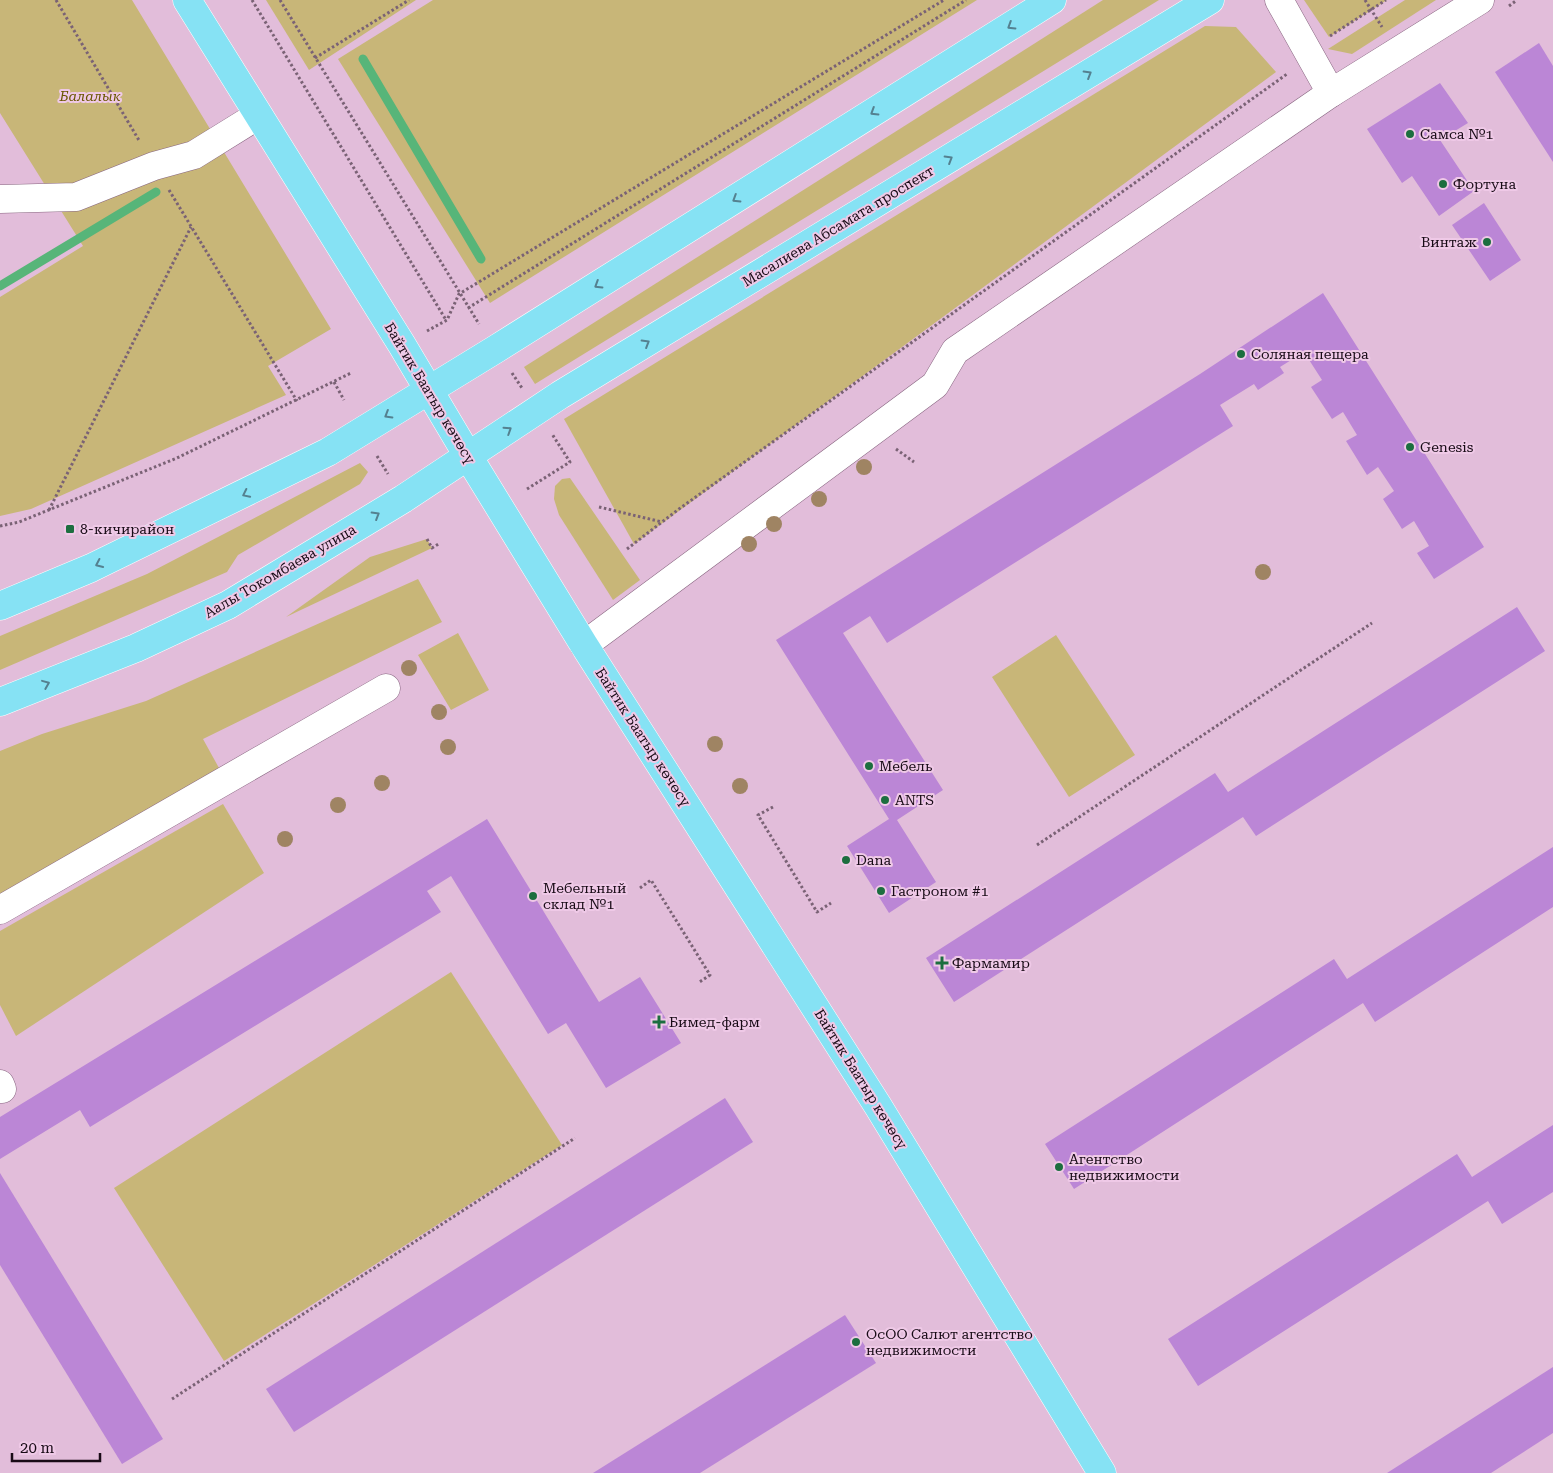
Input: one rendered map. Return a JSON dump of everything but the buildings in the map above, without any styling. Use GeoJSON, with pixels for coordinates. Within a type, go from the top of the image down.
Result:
{"type":"FeatureCollection","features":[{"type":"Feature","properties":{"kind":"main road","name":"Байтик Баатыр көчөсү"},"geometry":{"type":"LineString","coordinates":[[187,0],[257,116],[429,390],[584,645],[817,1007],[1102,1473]]}},
{"type":"Feature","properties":{"kind":"main road"},"geometry":{"type":"LineString","coordinates":[[0,606],[91,568],[256,489],[328,452],[1052,0]]}},
{"type":"Feature","properties":{"kind":"main road","name":"Масалиева Абсамата проспект"},"geometry":{"type":"LineString","coordinates":[[468,456],[560,395],[1210,0]]}},
{"type":"Feature","properties":{"kind":"main road","name":"Аалы Токомбаева улица"},"geometry":{"type":"LineString","coordinates":[[0,702],[136,648],[228,605],[403,499],[468,456]]}},
{"type":"Feature","properties":{"kind":"street"},"geometry":{"type":"LineString","coordinates":[[1279,0],[1331,93]]}},
{"type":"Feature","properties":{"kind":"street"},"geometry":{"type":"LineString","coordinates":[[584,645],[935,385],[955,351],[1331,93],[1480,0]]}},
{"type":"Feature","properties":{"kind":"street"},"geometry":{"type":"LineString","coordinates":[[0,198],[76,197],[154,166],[194,155],[257,116]]}},
{"type":"Feature","properties":{"kind":"street"},"geometry":{"type":"LineString","coordinates":[[0,910],[386,688]]}},
{"type":"Feature","properties":{"kind":"path"},"geometry":{"type":"LineString","coordinates":[[56,0],[154,166],[297,401]]}},
{"type":"Feature","properties":{"kind":"path"},"geometry":{"type":"LineString","coordinates":[[252,0],[446,320]]}},
{"type":"Feature","properties":{"kind":"path"},"geometry":{"type":"LineString","coordinates":[[280,0],[479,324]]}},
{"type":"Feature","properties":{"kind":"path"},"geometry":{"type":"LineString","coordinates":[[315,58],[409,0]]}},
{"type":"Feature","properties":{"kind":"path"},"geometry":{"type":"LineString","coordinates":[[428,331],[446,320],[459,294],[944,0]]}},
{"type":"Feature","properties":{"kind":"path"},"geometry":{"type":"LineString","coordinates":[[468,308],[966,0]]}},
{"type":"Feature","properties":{"kind":"path"},"geometry":{"type":"LineString","coordinates":[[1365,0],[1385,33]]}},
{"type":"Feature","properties":{"kind":"path"},"geometry":{"type":"LineString","coordinates":[[1328,37],[1386,0]]}},
{"type":"Feature","properties":{"kind":"path"},"geometry":{"type":"LineString","coordinates":[[627,550],[662,522],[1287,74]]}},
{"type":"Feature","properties":{"kind":"path"},"geometry":{"type":"LineString","coordinates":[[49,510],[191,227]]}},
{"type":"Feature","properties":{"kind":"path"},"geometry":{"type":"LineString","coordinates":[[0,526],[19,522],[177,458],[351,373]]}},
{"type":"Feature","properties":{"kind":"path"},"geometry":{"type":"LineString","coordinates":[[334,382],[344,400]]}},
{"type":"Feature","properties":{"kind":"path"},"geometry":{"type":"LineString","coordinates":[[528,488],[570,462],[552,434]]}},
{"type":"Feature","properties":{"kind":"path"},"geometry":{"type":"LineString","coordinates":[[894,447],[914,462]]}},
{"type":"Feature","properties":{"kind":"path"},"geometry":{"type":"LineString","coordinates":[[375,453],[388,474]]}},
{"type":"Feature","properties":{"kind":"path"},"geometry":{"type":"LineString","coordinates":[[599,507],[662,522]]}},
{"type":"Feature","properties":{"kind":"path"},"geometry":{"type":"LineString","coordinates":[[427,539],[432,548],[440,543]]}},
{"type":"Feature","properties":{"kind":"path"},"geometry":{"type":"LineString","coordinates":[[1037,845],[1372,623]]}},
{"type":"Feature","properties":{"kind":"path"},"geometry":{"type":"LineString","coordinates":[[773,807],[758,815],[812,905],[817,912],[831,903]]}},
{"type":"Feature","properties":{"kind":"path"},"geometry":{"type":"LineString","coordinates":[[640,888],[651,880],[710,975],[698,983]]}},
{"type":"Feature","properties":{"kind":"path"},"geometry":{"type":"LineString","coordinates":[[172,1399],[575,1138]]}},
{"type":"Feature","properties":{"kind":"green space","name":"Балалык"},"geometry":{"type":"Polygon","coordinates":[[[0,0],[132,0],[331,329],[268,366],[286,395],[31,509],[0,516],[0,297],[83,246],[0,113],[0,0]]]}},
{"type":"Feature","properties":{"kind":"green space"},"geometry":{"type":"Polygon","coordinates":[[[266,0],[416,0],[309,70],[266,0]]]}},
{"type":"Feature","properties":{"kind":"green space"},"geometry":{"type":"Polygon","coordinates":[[[433,0],[977,0],[490,303],[338,59],[433,0]]]}},
{"type":"Feature","properties":{"kind":"green space"},"geometry":{"type":"Polygon","coordinates":[[[1103,0],[1159,0],[535,384],[524,367],[1103,0]]]}},
{"type":"Feature","properties":{"kind":"green space"},"geometry":{"type":"Polygon","coordinates":[[[1304,0],[1387,0],[1329,37],[1304,0]]]}},
{"type":"Feature","properties":{"kind":"green space"},"geometry":{"type":"Polygon","coordinates":[[[1405,0],[1436,0],[1352,54],[1328,49],[1405,0]]]}},
{"type":"Feature","properties":{"kind":"green space"},"geometry":{"type":"Polygon","coordinates":[[[1205,26],[1236,27],[1276,72],[634,544],[564,419],[1205,26]]]}},
{"type":"Feature","properties":{"kind":"green space"},"geometry":{"type":"Polygon","coordinates":[[[360,463],[368,472],[360,484],[238,555],[227,572],[0,670],[0,636],[147,574],[360,463]]]}},
{"type":"Feature","properties":{"kind":"green space"},"geometry":{"type":"Polygon","coordinates":[[[570,478],[640,580],[613,600],[559,515],[554,499],[555,486],[562,479],[570,478]]]}},
{"type":"Feature","properties":{"kind":"green space"},"geometry":{"type":"Polygon","coordinates":[[[427,539],[432,548],[286,617],[370,557],[427,539]]]}},
{"type":"Feature","properties":{"kind":"green space"},"geometry":{"type":"Polygon","coordinates":[[[418,579],[442,622],[203,739],[219,768],[0,902],[0,751],[42,734],[146,701],[418,579]]]}},
{"type":"Feature","properties":{"kind":"green space"},"geometry":{"type":"Polygon","coordinates":[[[458,633],[489,690],[451,710],[418,655],[458,633]]]}},
{"type":"Feature","properties":{"kind":"green space"},"geometry":{"type":"Polygon","coordinates":[[[1056,635],[1135,755],[1069,797],[992,677],[1056,635]]]}},
{"type":"Feature","properties":{"kind":"green space"},"geometry":{"type":"Polygon","coordinates":[[[223,804],[264,873],[16,1036],[0,1005],[0,931],[223,804]]]}},
{"type":"Feature","properties":{"kind":"green space"},"geometry":{"type":"Polygon","coordinates":[[[451,972],[562,1145],[224,1361],[114,1188],[451,972]]]}},
{"type":"Feature","properties":{"kind":"waterway"},"geometry":{"type":"LineString","coordinates":[[363,59],[481,259]]}},
{"type":"Feature","properties":{"kind":"waterway"},"geometry":{"type":"LineString","coordinates":[[0,286],[156,192]]}},
{"type":"Feature","properties":{"kind":"place","name":"Самса №1"},"geometry":{"type":"Point","coordinates":[1410,134]}},
{"type":"Feature","properties":{"kind":"place","name":"Фортуна"},"geometry":{"type":"Point","coordinates":[1443,184]}},
{"type":"Feature","properties":{"kind":"place","name":"Винтаж"},"geometry":{"type":"Point","coordinates":[1487,242]}},
{"type":"Feature","properties":{"kind":"place","name":"Соляная пещера"},"geometry":{"type":"Point","coordinates":[1241,354]}},
{"type":"Feature","properties":{"kind":"place","name":"Genesis"},"geometry":{"type":"Point","coordinates":[1410,447]}},
{"type":"Feature","properties":{"kind":"place","name":"8-кичирайон"},"geometry":{"type":"Point","coordinates":[70,529]}},
{"type":"Feature","properties":{"kind":"place","name":"Мебель"},"geometry":{"type":"Point","coordinates":[869,766]}},
{"type":"Feature","properties":{"kind":"place","name":"ANTS"},"geometry":{"type":"Point","coordinates":[885,800]}},
{"type":"Feature","properties":{"kind":"place","name":"Dana"},"geometry":{"type":"Point","coordinates":[846,860]}},
{"type":"Feature","properties":{"kind":"place","name":"Гастроном #1"},"geometry":{"type":"Point","coordinates":[881,891]}},
{"type":"Feature","properties":{"kind":"place","name":"Мебельный склад №1"},"geometry":{"type":"Point","coordinates":[533,896]}},
{"type":"Feature","properties":{"kind":"place","name":"Фармамир"},"geometry":{"type":"Point","coordinates":[942,963]}},
{"type":"Feature","properties":{"kind":"place","name":"Бимед-фарм"},"geometry":{"type":"Point","coordinates":[659,1022]}},
{"type":"Feature","properties":{"kind":"place","name":"Агентство недвижимости"},"geometry":{"type":"Point","coordinates":[1059,1167]}},
{"type":"Feature","properties":{"kind":"place","name":"ОсОО Салют агентство недвижимости"},"geometry":{"type":"Point","coordinates":[856,1342]}}]}
